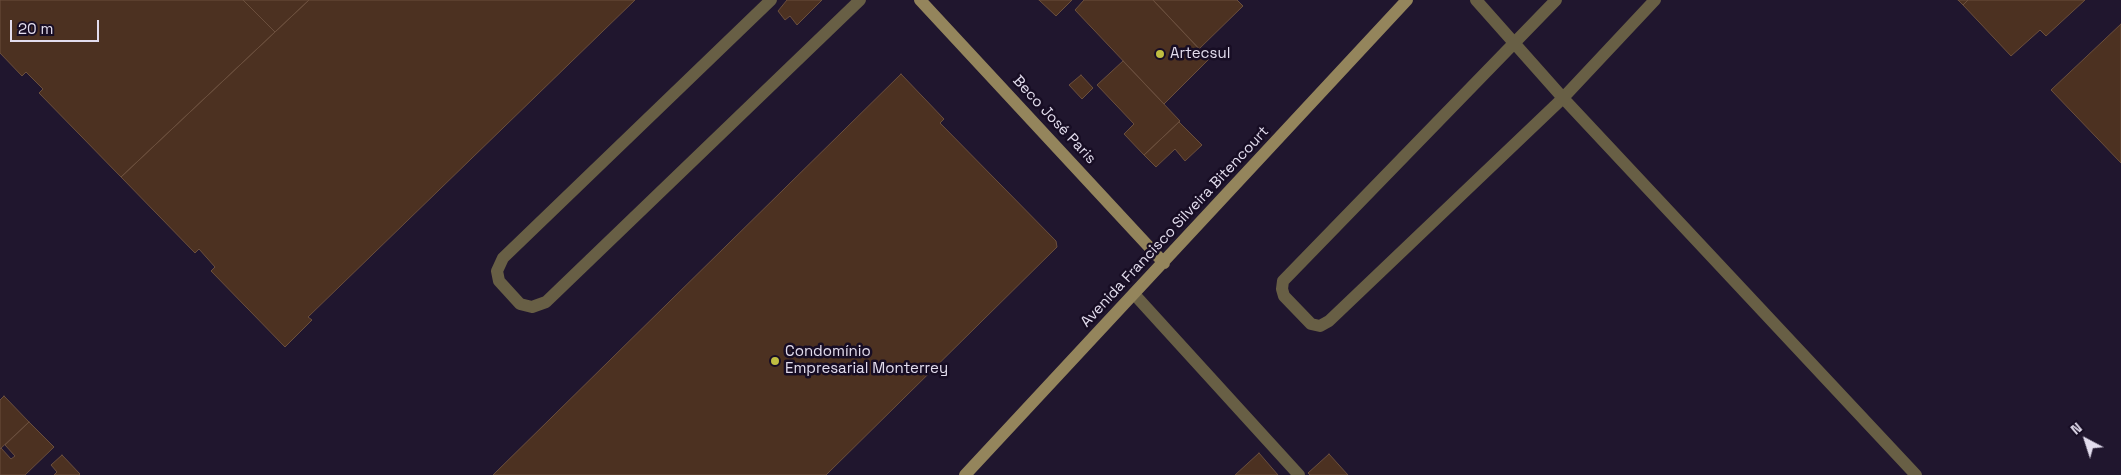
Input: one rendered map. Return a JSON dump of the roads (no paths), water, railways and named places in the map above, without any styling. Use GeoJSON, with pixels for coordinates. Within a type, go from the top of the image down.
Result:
{"type":"FeatureCollection","features":[{"type":"Feature","properties":{"kind":"main road","name":"Beco José Paris"},"geometry":{"type":"LineString","coordinates":[[920,0],[1164,263]]}},
{"type":"Feature","properties":{"kind":"main road","name":"Avenida Francisco Silveira Bitencourt"},"geometry":{"type":"LineString","coordinates":[[965,475],[1407,0]]}},
{"type":"Feature","properties":{"kind":"lane"},"geometry":{"type":"LineString","coordinates":[[771,0],[503,258],[497,271],[499,281],[520,304],[532,307],[546,302],[860,0]]}},
{"type":"Feature","properties":{"kind":"lane"},"geometry":{"type":"LineString","coordinates":[[1476,0],[1563,98],[1916,475]]}},
{"type":"Feature","properties":{"kind":"lane"},"geometry":{"type":"LineString","coordinates":[[1556,0],[1283,281],[1282,289],[1284,296],[1311,324],[1320,326],[1329,321],[1563,98],[1655,0]]}},
{"type":"Feature","properties":{"kind":"lane"},"geometry":{"type":"LineString","coordinates":[[1134,294],[1299,475]]}},
{"type":"Feature","properties":{"kind":"place","name":"Artecsul"},"geometry":{"type":"Point","coordinates":[1160,54]}},
{"type":"Feature","properties":{"kind":"place","name":"Condomínio Empresarial Monterrey"},"geometry":{"type":"Point","coordinates":[775,361]}}]}
